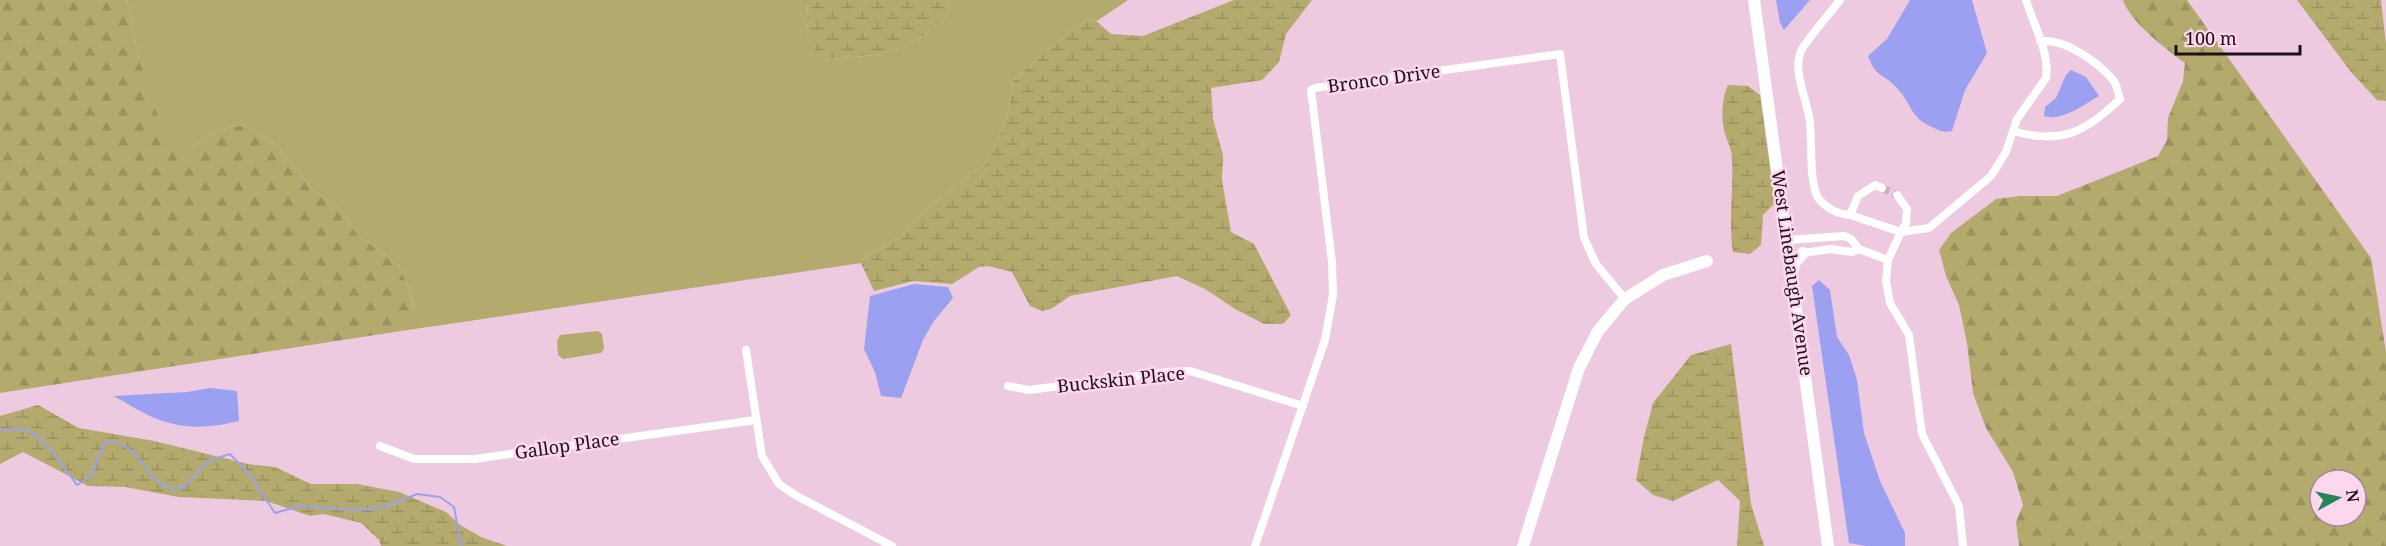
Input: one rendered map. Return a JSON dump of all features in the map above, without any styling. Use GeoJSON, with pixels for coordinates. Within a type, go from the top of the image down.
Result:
{"type":"FeatureCollection","features":[{"type":"Feature","properties":{"kind":"main road","name":"West Linebaugh Avenue"},"geometry":{"type":"LineString","coordinates":[[1754,0],[1828,546]]}},
{"type":"Feature","properties":{"kind":"main road"},"geometry":{"type":"LineString","coordinates":[[1792,274],[1794,263],[1803,253]]}},
{"type":"Feature","properties":{"kind":"main road"},"geometry":{"type":"LineString","coordinates":[[1523,546],[1579,368],[1598,331],[1625,298],[1662,275],[1707,261]]}},
{"type":"Feature","properties":{"kind":"street"},"geometry":{"type":"LineString","coordinates":[[1840,0],[1801,51],[1798,69],[1809,109],[1813,146],[1812,186],[1818,199],[1839,214],[1901,232],[1929,228],[1991,176],[2006,152],[2017,119],[2046,78],[2047,66],[2026,0]]}},
{"type":"Feature","properties":{"kind":"street"},"geometry":{"type":"LineString","coordinates":[[2013,131],[2043,138],[2064,135],[2086,127],[2120,99],[2115,83],[2090,59],[2055,41],[2040,41]]}},
{"type":"Feature","properties":{"kind":"street","name":"Bronco Drive"},"geometry":{"type":"LineString","coordinates":[[1255,546],[1325,340],[1332,295],[1332,262],[1311,90],[1560,54],[1584,238],[1596,264],[1625,298]]}},
{"type":"Feature","properties":{"kind":"street"},"geometry":{"type":"LineString","coordinates":[[1850,216],[1858,196],[1875,185],[1882,188]]}},
{"type":"Feature","properties":{"kind":"street"},"geometry":{"type":"LineString","coordinates":[[1897,195],[1907,209],[1906,224],[1888,260],[1886,281],[1890,303],[1909,335],[1923,434],[1959,506],[1963,546]]}},
{"type":"Feature","properties":{"kind":"street"},"geometry":{"type":"LineString","coordinates":[[1788,240],[1844,236],[1851,239],[1859,249],[1888,260]]}},
{"type":"Feature","properties":{"kind":"street"},"geometry":{"type":"LineString","coordinates":[[1803,253],[1838,248],[1852,252],[1859,249]]}},
{"type":"Feature","properties":{"kind":"street"},"geometry":{"type":"LineString","coordinates":[[746,350],[762,456],[780,484],[795,495],[892,546]]}},
{"type":"Feature","properties":{"kind":"street","name":"Buckskin Place"},"geometry":{"type":"LineString","coordinates":[[1008,386],[1029,390],[1190,371],[1303,406]]}},
{"type":"Feature","properties":{"kind":"street","name":"Gallop Place"},"geometry":{"type":"LineString","coordinates":[[380,446],[414,459],[474,459],[756,420]]}},
{"type":"Feature","properties":{"kind":"green space"},"geometry":{"type":"Polygon","coordinates":[[[0,0],[127,0],[139,60],[188,149],[216,130],[244,125],[276,145],[314,191],[336,205],[357,234],[398,265],[408,286],[414,310],[401,331],[0,393],[0,0]]]}},
{"type":"Feature","properties":{"kind":"green space"},"geometry":{"type":"Polygon","coordinates":[[[127,0],[812,0],[808,3],[806,34],[821,60],[874,55],[899,48],[925,35],[946,18],[950,0],[1128,0],[1097,21],[1094,19],[1074,27],[1013,81],[1008,112],[998,140],[985,165],[931,205],[900,237],[861,260],[861,263],[401,331],[414,309],[408,286],[398,265],[357,234],[336,205],[314,191],[276,145],[244,125],[216,130],[188,149],[160,124],[139,60],[127,0]]]}},
{"type":"Feature","properties":{"kind":"green space"},"geometry":{"type":"Polygon","coordinates":[[[812,0],[950,0],[946,18],[925,35],[899,48],[874,55],[820,60],[806,34],[808,2],[812,0]]]}},
{"type":"Feature","properties":{"kind":"green space"},"geometry":{"type":"Polygon","coordinates":[[[1234,0],[1312,0],[1286,34],[1279,62],[1262,80],[1211,88],[1213,119],[1223,155],[1222,180],[1231,232],[1254,244],[1291,315],[1283,324],[1264,324],[1235,309],[1205,289],[1177,276],[1070,296],[1051,309],[1042,311],[1030,306],[1012,272],[988,266],[979,267],[952,284],[913,281],[874,291],[860,261],[900,237],[931,205],[985,165],[998,140],[1008,112],[1013,81],[1074,27],[1094,19],[1111,34],[1143,36],[1234,0]]]}},
{"type":"Feature","properties":{"kind":"green space"},"geometry":{"type":"Polygon","coordinates":[[[2123,0],[2187,0],[2371,258],[2386,352],[2386,546],[2019,546],[2016,522],[2023,505],[2013,472],[1986,428],[1973,393],[1967,343],[1959,305],[1946,276],[1939,250],[1951,233],[1996,199],[2020,196],[2057,196],[2158,156],[2167,140],[2168,118],[2183,81],[2185,63],[2150,35],[2133,17],[2123,0]]]}},
{"type":"Feature","properties":{"kind":"green space"},"geometry":{"type":"Polygon","coordinates":[[[2297,0],[2381,0],[2386,44],[2386,101],[2377,100],[2351,72],[2297,0]]]}},
{"type":"Feature","properties":{"kind":"green space"},"geometry":{"type":"Polygon","coordinates":[[[1728,85],[1748,86],[1760,95],[1775,203],[1763,215],[1761,245],[1750,254],[1733,252],[1732,154],[1723,119],[1723,101],[1728,85]]]}},
{"type":"Feature","properties":{"kind":"green space"},"geometry":{"type":"Polygon","coordinates":[[[598,331],[602,334],[604,349],[601,353],[563,359],[558,355],[557,341],[560,335],[598,331]]]}},
{"type":"Feature","properties":{"kind":"green space"},"geometry":{"type":"Polygon","coordinates":[[[1731,344],[1751,504],[1764,546],[1737,546],[1740,501],[1718,480],[1673,501],[1653,495],[1636,480],[1653,403],[1691,355],[1731,344]]]}},
{"type":"Feature","properties":{"kind":"green space"},"geometry":{"type":"Polygon","coordinates":[[[38,405],[79,428],[154,441],[248,464],[275,467],[311,484],[357,484],[399,492],[446,512],[460,525],[481,537],[507,546],[381,546],[379,540],[361,523],[324,514],[310,516],[266,501],[179,497],[125,487],[88,486],[23,452],[0,464],[0,416],[38,405]]]}},
{"type":"Feature","properties":{"kind":"water"},"geometry":{"type":"Polygon","coordinates":[[[1776,0],[1810,0],[1784,30],[1780,23],[1776,0]]]}},
{"type":"Feature","properties":{"kind":"water"},"geometry":{"type":"Polygon","coordinates":[[[1910,0],[1972,0],[1987,53],[1965,90],[1952,131],[1940,131],[1920,120],[1896,87],[1877,72],[1868,56],[1887,39],[1910,0]]]}},
{"type":"Feature","properties":{"kind":"water"},"geometry":{"type":"Polygon","coordinates":[[[2071,70],[2086,77],[2099,96],[2065,115],[2044,116],[2045,107],[2056,98],[2066,75],[2071,70]]]}},
{"type":"Feature","properties":{"kind":"water"},"geometry":{"type":"Polygon","coordinates":[[[1819,280],[1830,290],[1837,337],[1849,355],[1857,380],[1864,433],[1880,481],[1905,533],[1905,546],[1866,546],[1849,543],[1812,286],[1819,280]]]}},
{"type":"Feature","properties":{"kind":"water"},"geometry":{"type":"Polygon","coordinates":[[[914,284],[948,287],[953,298],[934,321],[923,340],[901,398],[881,396],[875,372],[864,349],[870,296],[914,284]]]}},
{"type":"Feature","properties":{"kind":"water"},"geometry":{"type":"Polygon","coordinates":[[[210,388],[237,391],[239,421],[204,427],[169,423],[142,412],[113,396],[187,392],[210,388]]]}},
{"type":"Feature","properties":{"kind":"waterway"},"geometry":{"type":"LineString","coordinates":[[0,430],[22,429],[35,434],[77,485],[90,477],[106,441],[128,448],[154,478],[161,484],[172,488],[184,487],[208,461],[230,454],[249,474],[275,513],[300,506],[359,510],[385,507],[417,494],[440,497],[454,507],[461,546]]}},
{"type":"Feature","properties":{"kind":"tunnel"},"geometry":{"type":"LineString","coordinates":[[1882,188],[1897,195]]}}]}
